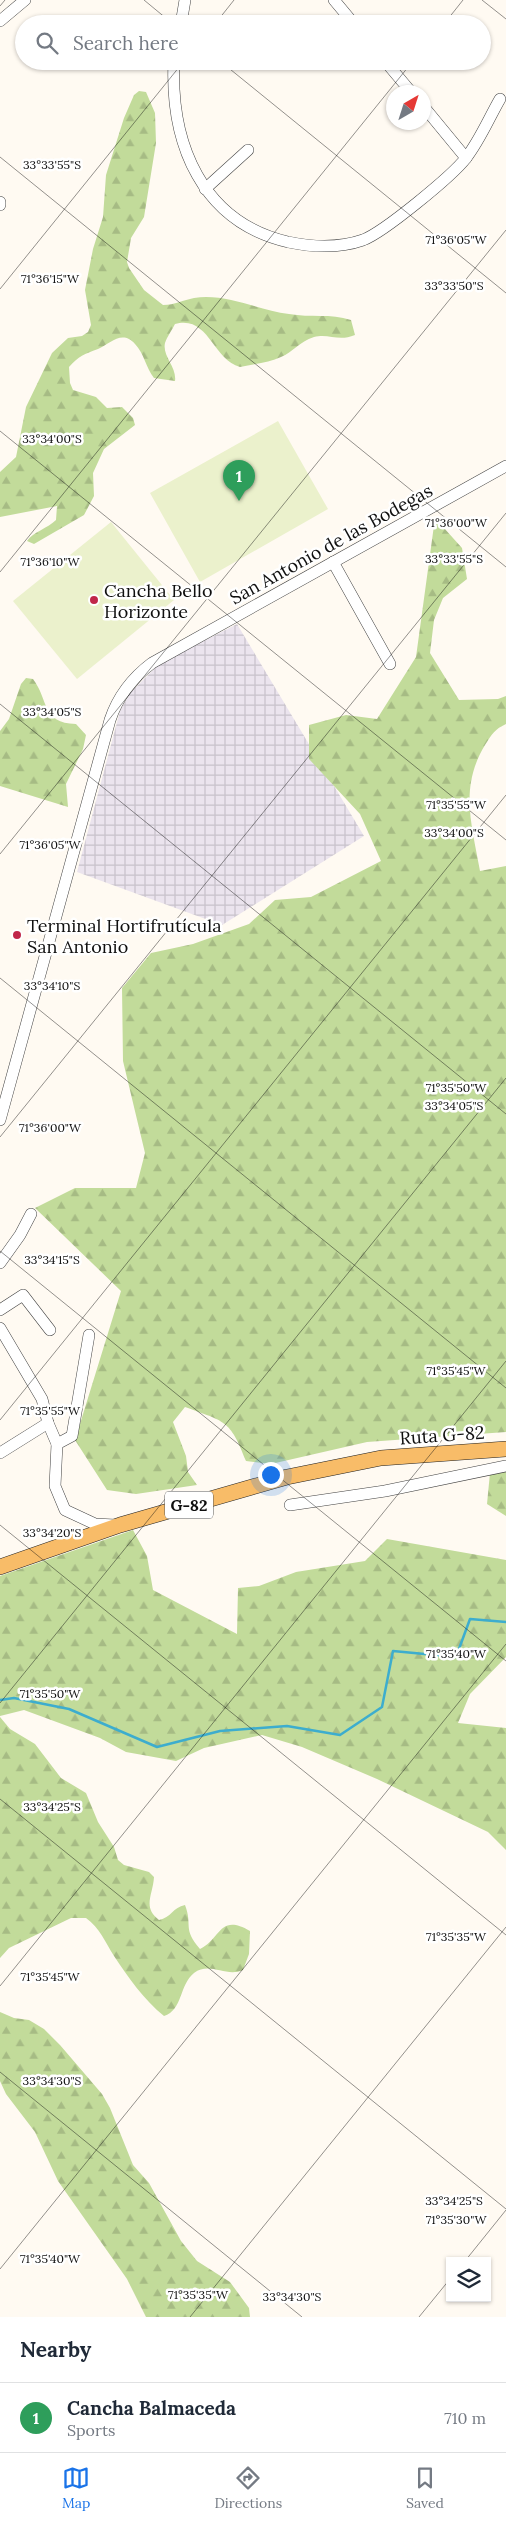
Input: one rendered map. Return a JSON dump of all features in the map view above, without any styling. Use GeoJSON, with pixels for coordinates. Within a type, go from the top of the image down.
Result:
{"type":"FeatureCollection","features":[{"type":"Feature","properties":{"kind":"main road","name":"Ruta G-82"},"geometry":{"type":"LineString","coordinates":[[120,1525],[280,1478],[382,1458],[506,1449]]}},
{"type":"Feature","properties":{"kind":"main road","name":"G-82"},"geometry":{"type":"LineString","coordinates":[[0,1567],[120,1525]]}},
{"type":"Feature","properties":{"kind":"street"},"geometry":{"type":"LineString","coordinates":[[182,15],[185,0]]}},
{"type":"Feature","properties":{"kind":"street"},"geometry":{"type":"LineString","coordinates":[[334,0],[346,15]]}},
{"type":"Feature","properties":{"kind":"street"},"geometry":{"type":"LineString","coordinates":[[0,21],[17,2]]}},
{"type":"Feature","properties":{"kind":"street"},"geometry":{"type":"LineString","coordinates":[[175,70],[180,132],[188,159],[205,189],[236,220],[265,235],[308,245],[346,244],[363,240],[382,230],[466,158],[500,99]]}},
{"type":"Feature","properties":{"kind":"street"},"geometry":{"type":"LineString","coordinates":[[393,70],[405,85]]}},
{"type":"Feature","properties":{"kind":"street"},"geometry":{"type":"LineString","coordinates":[[431,116],[466,158]]}},
{"type":"Feature","properties":{"kind":"street"},"geometry":{"type":"LineString","coordinates":[[205,189],[248,150]]}},
{"type":"Feature","properties":{"kind":"street","name":"San Antonio de las Bodegas"},"geometry":{"type":"LineString","coordinates":[[0,1120],[110,720],[118,700],[130,682],[152,663],[506,466]]}},
{"type":"Feature","properties":{"kind":"street"},"geometry":{"type":"LineString","coordinates":[[334,562],[390,664]]}},
{"type":"Feature","properties":{"kind":"street"},"geometry":{"type":"LineString","coordinates":[[0,1263],[14,1245],[30,1214]]}},
{"type":"Feature","properties":{"kind":"street"},"geometry":{"type":"LineString","coordinates":[[0,1310],[23,1295],[50,1330]]}},
{"type":"Feature","properties":{"kind":"street"},"geometry":{"type":"LineString","coordinates":[[0,1328],[42,1399],[48,1423],[57,1444],[55,1486],[65,1510],[95,1524],[120,1525]]}},
{"type":"Feature","properties":{"kind":"street"},"geometry":{"type":"LineString","coordinates":[[57,1444],[72,1436],[89,1335]]}},
{"type":"Feature","properties":{"kind":"street"},"geometry":{"type":"LineString","coordinates":[[0,1453],[48,1423]]}},
{"type":"Feature","properties":{"kind":"street"},"geometry":{"type":"LineString","coordinates":[[290,1505],[385,1491],[506,1466]]}},
{"type":"Feature","properties":{"kind":"shaded area"},"geometry":{"type":"Polygon","coordinates":[[[237,624],[364,836],[222,925],[77,872],[120,711],[130,693],[159,664],[237,624]]]}},
{"type":"Feature","properties":{"kind":"green space"},"geometry":{"type":"Polygon","coordinates":[[[139,91],[146,92],[155,113],[156,143],[144,217],[131,238],[127,262],[144,290],[163,305],[206,297],[230,300],[289,314],[343,318],[351,320],[355,335],[344,338],[314,337],[276,359],[240,367],[223,356],[196,326],[186,323],[175,324],[165,343],[165,348],[174,371],[175,381],[154,378],[138,348],[125,338],[116,339],[82,356],[69,367],[70,383],[73,390],[96,397],[107,408],[122,407],[133,418],[135,425],[104,449],[93,473],[94,496],[84,515],[34,544],[27,541],[56,520],[57,506],[0,517],[0,472],[16,457],[26,407],[52,353],[68,338],[82,336],[88,332],[91,325],[85,290],[93,249],[103,217],[106,175],[124,118],[134,95],[139,91]]]}},
{"type":"Feature","properties":{"kind":"green space"},"geometry":{"type":"Polygon","coordinates":[[[278,421],[328,509],[200,582],[150,493],[278,421]]]}},
{"type":"Feature","properties":{"kind":"green space"},"geometry":{"type":"Polygon","coordinates":[[[435,518],[462,548],[467,579],[443,598],[434,620],[430,653],[459,700],[498,699],[506,696],[506,724],[492,735],[477,761],[472,776],[470,807],[480,871],[506,866],[506,1432],[367,1442],[271,1464],[246,1461],[230,1429],[218,1420],[185,1407],[173,1422],[186,1456],[188,1472],[197,1485],[136,1494],[107,1490],[75,1440],[121,1291],[35,1208],[75,1188],[136,1188],[145,1153],[123,1061],[122,988],[151,953],[193,944],[249,924],[275,900],[311,897],[381,861],[360,814],[309,759],[309,725],[346,715],[377,719],[416,657],[435,518]]]}},
{"type":"Feature","properties":{"kind":"green space","name":"Cancha Bello Horizonte"},"geometry":{"type":"Polygon","coordinates":[[[111,522],[174,600],[77,679],[13,601],[111,522]]]}},
{"type":"Feature","properties":{"kind":"green space"},"geometry":{"type":"Polygon","coordinates":[[[26,678],[33,679],[51,715],[65,723],[76,724],[86,735],[83,749],[66,784],[68,807],[0,786],[0,731],[9,719],[21,684],[26,678]]]}},
{"type":"Feature","properties":{"kind":"green space"},"geometry":{"type":"Polygon","coordinates":[[[506,1472],[506,1516],[487,1504],[490,1473],[506,1472]]]}},
{"type":"Feature","properties":{"kind":"green space"},"geometry":{"type":"Polygon","coordinates":[[[133,1530],[147,1556],[153,1590],[237,1634],[238,1588],[259,1586],[296,1572],[365,1561],[387,1539],[506,1560],[506,1657],[470,1694],[458,1723],[506,1728],[506,1850],[488,1832],[377,1779],[302,1747],[262,1735],[204,1748],[176,1761],[126,1752],[100,1738],[24,1710],[0,1716],[0,1576],[133,1530]]]}},
{"type":"Feature","properties":{"kind":"green space"},"geometry":{"type":"Polygon","coordinates":[[[0,1717],[10,1729],[35,1744],[61,1778],[86,1793],[98,1822],[114,1847],[118,1860],[124,1865],[149,1872],[154,1877],[150,1905],[154,1915],[159,1920],[185,1905],[189,1931],[200,1949],[207,1945],[226,1926],[240,1926],[250,1931],[249,1954],[243,1970],[230,1972],[206,1969],[194,1973],[189,1978],[175,2008],[164,2016],[137,1988],[99,1931],[86,1918],[71,1918],[9,1948],[0,1958],[0,1717]]]}},
{"type":"Feature","properties":{"kind":"green space"},"geometry":{"type":"Polygon","coordinates":[[[0,2012],[14,2018],[29,2020],[44,2029],[102,2094],[110,2108],[133,2165],[149,2183],[181,2241],[197,2261],[230,2282],[249,2308],[250,2317],[146,2317],[127,2279],[58,2181],[35,2132],[6,2094],[0,2081],[0,2012]]]}},
{"type":"Feature","properties":{"kind":"waterway"},"geometry":{"type":"LineString","coordinates":[[0,1700],[14,1698],[69,1709],[157,1747],[220,1731],[287,1726],[340,1735],[382,1707],[393,1651],[456,1657],[470,1619],[506,1622]]}},
{"type":"Feature","properties":{"kind":"place","name":"Cancha Balmaceda"},"geometry":{"type":"Point","coordinates":[239,501]}},
{"type":"Feature","properties":{"kind":"place","name":"Cancha Bello Horizonte"},"geometry":{"type":"Point","coordinates":[94,600]}},
{"type":"Feature","properties":{"kind":"place","name":"Terminal Hortifrutícula San Antonio"},"geometry":{"type":"Point","coordinates":[17,935]}}]}
